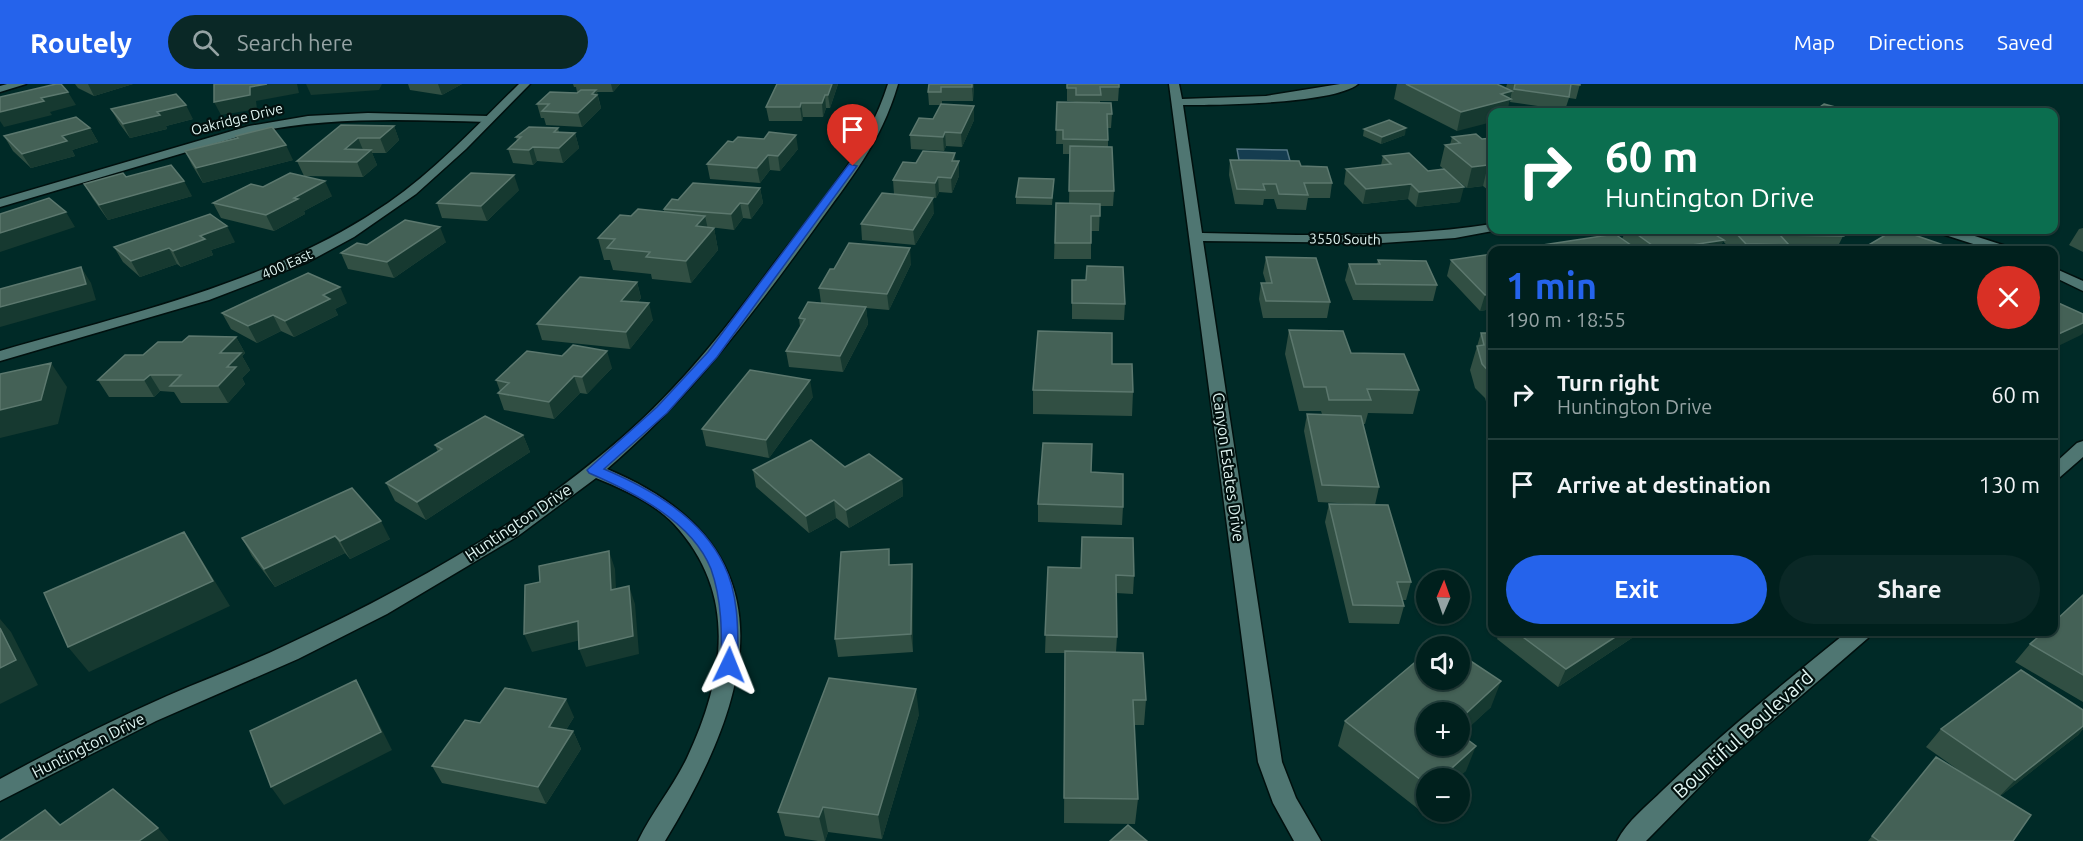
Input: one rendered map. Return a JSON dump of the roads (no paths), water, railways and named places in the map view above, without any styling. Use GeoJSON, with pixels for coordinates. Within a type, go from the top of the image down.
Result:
{"type":"FeatureCollection","features":[{"type":"Feature","properties":{"kind":"street"},"geometry":{"type":"LineString","coordinates":[[0,89],[21,84]]}},
{"type":"Feature","properties":{"kind":"street","name":"400 East"},"geometry":{"type":"LineString","coordinates":[[0,356],[189,303],[296,261],[356,230],[395,204],[525,84]]}},
{"type":"Feature","properties":{"kind":"street","name":"Huntington Drive"},"geometry":{"type":"LineString","coordinates":[[0,791],[115,730],[289,654],[398,598],[480,549],[594,470],[662,410],[712,355],[867,147],[885,114],[893,84]]}},
{"type":"Feature","properties":{"kind":"street"},"geometry":{"type":"LineString","coordinates":[[1176,93],[1277,100],[1322,93],[1353,84]]}},
{"type":"Feature","properties":{"kind":"street","name":"Canyon Estates Drive"},"geometry":{"type":"LineString","coordinates":[[1176,93],[1270,762],[1278,789],[1293,820],[1308,841]]}},
{"type":"Feature","properties":{"kind":"street","name":"Oakridge Drive"},"geometry":{"type":"LineString","coordinates":[[0,203],[231,135],[285,122],[342,116],[488,119]]}},
{"type":"Feature","properties":{"kind":"street","name":"3550 South"},"geometry":{"type":"LineString","coordinates":[[1196,237],[1395,240],[1443,237],[1488,229]]}},
{"type":"Feature","properties":{"kind":"street"},"geometry":{"type":"LineString","coordinates":[[1956,234],[1992,246]]}},
{"type":"Feature","properties":{"kind":"street"},"geometry":{"type":"LineString","coordinates":[[2058,274],[2083,287]]}},
{"type":"Feature","properties":{"kind":"street"},"geometry":{"type":"LineString","coordinates":[[2058,469],[2083,447]]}},
{"type":"Feature","properties":{"kind":"street"},"geometry":{"type":"LineString","coordinates":[[594,470],[629,485],[680,519],[700,541],[717,566],[726,597],[730,631],[729,665],[721,705],[706,746],[684,790],[651,841]]}},
{"type":"Feature","properties":{"kind":"street","name":"Bountiful Boulevard"},"geometry":{"type":"LineString","coordinates":[[1630,841],[1733,740],[1856,636]]}},
{"type":"Feature","properties":{"kind":"water"},"geometry":{"type":"Polygon","coordinates":[[[1237,149],[1287,150],[1290,161],[1239,160],[1237,149]]]}}]}
